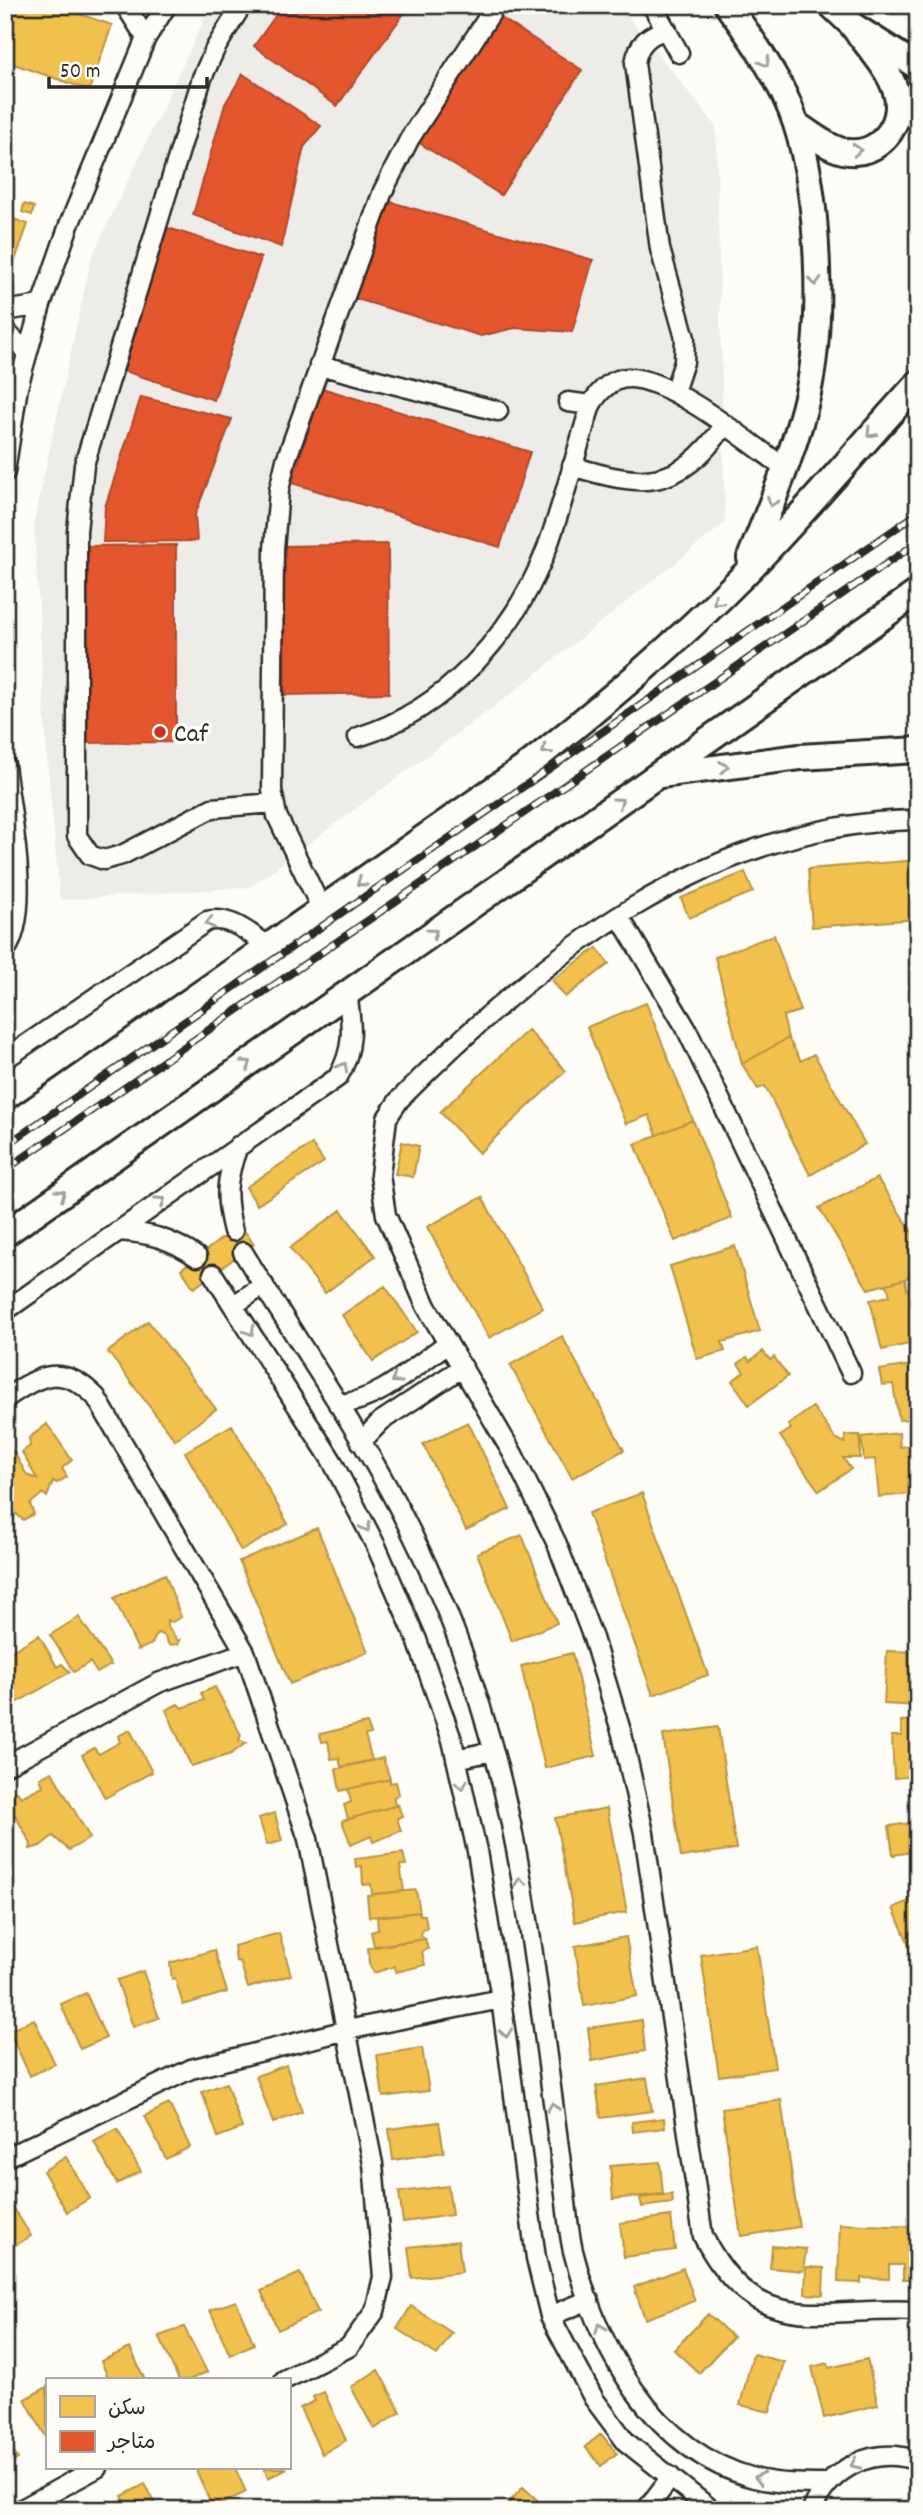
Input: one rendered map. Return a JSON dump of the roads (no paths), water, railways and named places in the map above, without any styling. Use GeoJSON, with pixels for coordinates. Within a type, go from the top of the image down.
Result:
{"type":"FeatureCollection","features":[{"type":"Feature","properties":{"kind":"main road"},"geometry":{"type":"LineString","coordinates":[[727,5],[779,87],[796,124],[808,182],[814,244],[815,342],[808,392],[785,468],[744,575]]}},
{"type":"Feature","properties":{"kind":"main road"},"geometry":{"type":"LineString","coordinates":[[796,124],[831,146],[851,152],[872,148],[881,142],[895,124],[899,101],[889,76],[852,25],[831,5]]}},
{"type":"Feature","properties":{"kind":"main road"},"geometry":{"type":"LineString","coordinates":[[852,25],[918,67]]}},
{"type":"Feature","properties":{"kind":"main road"},"geometry":{"type":"LineString","coordinates":[[5,1130],[528,765],[591,715],[668,649],[744,575],[918,383]]}},
{"type":"Feature","properties":{"kind":"main road"},"geometry":{"type":"LineString","coordinates":[[5,1234],[918,592]]}},
{"type":"Feature","properties":{"kind":"main road"},"geometry":{"type":"LineString","coordinates":[[656,776],[800,757],[918,750]]}},
{"type":"Feature","properties":{"kind":"street"},"geometry":{"type":"LineString","coordinates":[[125,5],[146,38]]}},
{"type":"Feature","properties":{"kind":"street"},"geometry":{"type":"LineString","coordinates":[[5,471],[26,351],[41,305],[69,225],[146,38],[167,5]]}},
{"type":"Feature","properties":{"kind":"street"},"geometry":{"type":"LineString","coordinates":[[242,5],[215,49],[202,78],[84,466],[77,531],[77,836],[90,855],[112,859],[212,808],[274,803]]}},
{"type":"Feature","properties":{"kind":"street"},"geometry":{"type":"LineString","coordinates":[[322,910],[274,803],[275,522],[286,460],[372,216],[394,166],[496,5]]}},
{"type":"Feature","properties":{"kind":"street"},"geometry":{"type":"LineString","coordinates":[[652,5],[679,53]]}},
{"type":"Feature","properties":{"kind":"street"},"geometry":{"type":"LineString","coordinates":[[667,30],[648,37],[641,45],[635,63],[660,249],[685,338],[684,362],[674,392]]}},
{"type":"Feature","properties":{"kind":"street"},"geometry":{"type":"LineString","coordinates":[[5,311],[41,305]]}},
{"type":"Feature","properties":{"kind":"street"},"geometry":{"type":"LineString","coordinates":[[5,331],[26,351]]}},
{"type":"Feature","properties":{"kind":"street"},"geometry":{"type":"LineString","coordinates":[[318,365],[498,411]]}},
{"type":"Feature","properties":{"kind":"street"},"geometry":{"type":"LineString","coordinates":[[358,737],[394,724],[428,704],[461,678],[504,626],[547,548],[591,405],[599,392],[612,382],[626,378],[642,379],[674,392],[785,468]]}},
{"type":"Feature","properties":{"kind":"street"},"geometry":{"type":"LineString","coordinates":[[568,402],[591,405]]}},
{"type":"Feature","properties":{"kind":"street"},"geometry":{"type":"LineString","coordinates":[[572,466],[620,481],[653,481],[699,457],[724,426]]}},
{"type":"Feature","properties":{"kind":"street"},"geometry":{"type":"LineString","coordinates":[[5,765],[18,884],[17,920],[12,941],[5,951]]}},
{"type":"Feature","properties":{"kind":"street"},"geometry":{"type":"LineString","coordinates":[[918,820],[833,827],[764,845],[721,860],[669,885],[619,916],[503,1001],[407,1091],[387,1118],[380,1175],[383,1205],[426,1306],[513,1454],[557,1544],[593,1638],[622,1734],[644,1833],[703,2236],[716,2262],[735,2284],[758,2300],[785,2311],[813,2315],[918,2311]]}},
{"type":"Feature","properties":{"kind":"street"},"geometry":{"type":"LineString","coordinates":[[619,916],[686,1028],[851,1373]]}},
{"type":"Feature","properties":{"kind":"street"},"geometry":{"type":"LineString","coordinates":[[5,1059],[207,921],[223,920],[232,923],[270,947]]}},
{"type":"Feature","properties":{"kind":"street"},"geometry":{"type":"LineString","coordinates":[[5,1311],[338,1077],[348,1060],[352,1042],[347,993]]}},
{"type":"Feature","properties":{"kind":"street"},"geometry":{"type":"LineString","coordinates":[[233,1231],[226,1203],[228,1173],[239,1146]]}},
{"type":"Feature","properties":{"kind":"street"},"geometry":{"type":"LineString","coordinates":[[118,1231],[147,1233],[175,1241],[197,1257]]}},
{"type":"Feature","properties":{"kind":"street"},"geometry":{"type":"LineString","coordinates":[[243,1252],[361,1442],[411,1532],[447,1615],[493,1751],[514,1843],[538,1993],[572,2249],[603,2337],[626,2379],[655,2417],[689,2449],[721,2466],[755,2478],[790,2484],[826,2484]]}},
{"type":"Feature","properties":{"kind":"street"},"geometry":{"type":"LineString","coordinates":[[213,1274],[331,1459],[377,1548],[417,1640],[456,1759],[477,1851],[501,1998],[536,2258],[550,2316],[594,2399],[626,2442],[712,2510]]}},
{"type":"Feature","properties":{"kind":"street"},"geometry":{"type":"LineString","coordinates":[[234,1305],[264,1285]]}},
{"type":"Feature","properties":{"kind":"street"},"geometry":{"type":"LineString","coordinates":[[338,1404],[367,1398],[448,1343]]}},
{"type":"Feature","properties":{"kind":"street"},"geometry":{"type":"LineString","coordinates":[[361,1442],[381,1421],[463,1367]]}},
{"type":"Feature","properties":{"kind":"street"},"geometry":{"type":"LineString","coordinates":[[5,1399],[34,1379],[51,1375],[68,1377],[84,1384],[96,1396],[246,1652],[308,1839],[373,2165],[383,2277],[375,2311],[349,2347],[288,2378]]}},
{"type":"Feature","properties":{"kind":"street"},"geometry":{"type":"LineString","coordinates":[[5,1766],[158,1683],[246,1652]]}},
{"type":"Feature","properties":{"kind":"street"},"geometry":{"type":"LineString","coordinates":[[456,1759],[493,1751]]}},
{"type":"Feature","properties":{"kind":"street"},"geometry":{"type":"LineString","coordinates":[[5,2158],[191,2069],[347,2030],[501,1998]]}},
{"type":"Feature","properties":{"kind":"street"},"geometry":{"type":"LineString","coordinates":[[550,2316],[589,2300]]}},
{"type":"Feature","properties":{"kind":"street"},"geometry":{"type":"LineString","coordinates":[[812,2510],[826,2484],[852,2465],[867,2459],[898,2456],[918,2461]]}},
{"type":"Feature","properties":{"kind":"street"},"geometry":{"type":"LineString","coordinates":[[20,2510],[93,2470]]}},
{"type":"Feature","properties":{"kind":"street"},"geometry":{"type":"LineString","coordinates":[[646,2510],[671,2477]]}},
{"type":"Feature","properties":{"kind":"railway"},"geometry":{"type":"LineString","coordinates":[[5,1146],[918,513]]}},
{"type":"Feature","properties":{"kind":"railway"},"geometry":{"type":"LineString","coordinates":[[5,1170],[918,542]]}},
{"type":"Feature","properties":{"kind":"place","name":"Caf"},"geometry":{"type":"Point","coordinates":[160,732]}}]}
